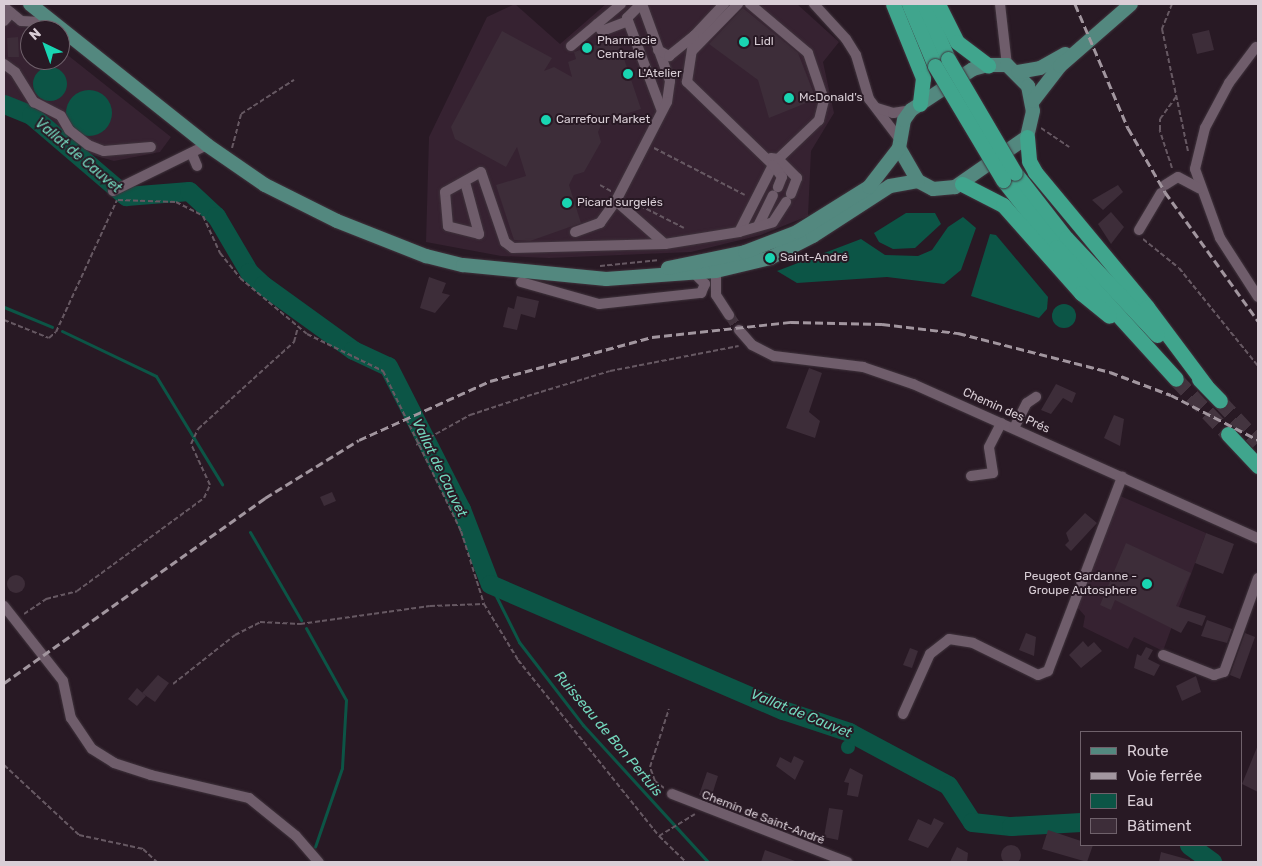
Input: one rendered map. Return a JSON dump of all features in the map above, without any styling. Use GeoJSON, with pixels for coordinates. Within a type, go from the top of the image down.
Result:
{"type":"FeatureCollection","features":[{"type":"Feature","properties":{"kind":"highway"},"geometry":{"type":"LineString","coordinates":[[893,4],[923,78],[915,107]]}},
{"type":"Feature","properties":{"kind":"highway"},"geometry":{"type":"LineString","coordinates":[[909,4],[1009,177],[1056,247],[1176,378]]}},
{"type":"Feature","properties":{"kind":"highway"},"geometry":{"type":"LineString","coordinates":[[924,4],[941,62]]}},
{"type":"Feature","properties":{"kind":"highway"},"geometry":{"type":"LineString","coordinates":[[938,4],[957,42],[988,65]]}},
{"type":"Feature","properties":{"kind":"highway"},"geometry":{"type":"LineString","coordinates":[[1029,131],[1029,161],[1040,179],[1147,307],[1206,386]]}},
{"type":"Feature","properties":{"kind":"highway"},"geometry":{"type":"LineString","coordinates":[[1009,177],[1220,401]]}},
{"type":"Feature","properties":{"kind":"highway"},"geometry":{"type":"LineString","coordinates":[[962,184],[1003,205],[1081,293],[1149,349]]}},
{"type":"Feature","properties":{"kind":"highway"},"geometry":{"type":"LineString","coordinates":[[1228,434],[1258,466]]}},
{"type":"Feature","properties":{"kind":"main road"},"geometry":{"type":"LineString","coordinates":[[30,4],[50,20]]}},
{"type":"Feature","properties":{"kind":"main road"},"geometry":{"type":"LineString","coordinates":[[70,36],[207,145],[290,200],[426,256],[537,274],[606,279],[695,274],[770,258],[813,236],[890,186],[918,181],[941,190],[962,184],[1029,131],[1033,101],[1060,66],[1131,4]]}},
{"type":"Feature","properties":{"kind":"main road"},"geometry":{"type":"LineString","coordinates":[[537,274],[680,267],[770,244],[869,187],[899,142],[915,107],[973,68],[988,65],[1013,69],[1050,63],[1105,27]]}},
{"type":"Feature","properties":{"kind":"main road"},"geometry":{"type":"LineString","coordinates":[[1013,69],[1033,101]]}},
{"type":"Feature","properties":{"kind":"main road"},"geometry":{"type":"LineString","coordinates":[[899,142],[918,181]]}},
{"type":"Feature","properties":{"kind":"street"},"geometry":{"type":"LineString","coordinates":[[572,46],[621,4]]}},
{"type":"Feature","properties":{"kind":"street"},"geometry":{"type":"LineString","coordinates":[[597,24],[602,31],[628,21],[642,4]]}},
{"type":"Feature","properties":{"kind":"street"},"geometry":{"type":"LineString","coordinates":[[575,232],[600,223],[617,198],[662,111],[670,81],[642,4]]}},
{"type":"Feature","properties":{"kind":"street"},"geometry":{"type":"LineString","coordinates":[[658,50],[669,56],[694,36],[724,4]]}},
{"type":"Feature","properties":{"kind":"street"},"geometry":{"type":"LineString","coordinates":[[692,51],[738,4]]}},
{"type":"Feature","properties":{"kind":"street"},"geometry":{"type":"LineString","coordinates":[[739,232],[774,161],[819,120],[824,100],[808,53],[750,4]]}},
{"type":"Feature","properties":{"kind":"street"},"geometry":{"type":"LineString","coordinates":[[814,4],[856,55],[874,106],[899,142]]}},
{"type":"Feature","properties":{"kind":"street"},"geometry":{"type":"LineString","coordinates":[[1000,4],[1013,69]]}},
{"type":"Feature","properties":{"kind":"street"},"geometry":{"type":"LineString","coordinates":[[4,21],[7,10],[20,20]]}},
{"type":"Feature","properties":{"kind":"street"},"geometry":{"type":"LineString","coordinates":[[628,21],[662,111]]}},
{"type":"Feature","properties":{"kind":"street"},"geometry":{"type":"LineString","coordinates":[[465,182],[479,234],[448,226],[445,192],[481,172],[505,242],[513,248],[665,244],[739,232],[773,222],[788,198],[797,178],[774,161],[687,82],[694,36]]}},
{"type":"Feature","properties":{"kind":"street"},"geometry":{"type":"LineString","coordinates":[[1256,47],[1224,90],[1201,138],[1195,162],[1199,188],[1223,244],[1258,297]]}},
{"type":"Feature","properties":{"kind":"street"},"geometry":{"type":"LineString","coordinates":[[4,64],[15,72],[34,102],[61,116],[69,130],[88,145],[104,151],[151,147]]}},
{"type":"Feature","properties":{"kind":"street"},"geometry":{"type":"LineString","coordinates":[[874,106],[893,113],[915,107]]}},
{"type":"Feature","properties":{"kind":"street"},"geometry":{"type":"LineString","coordinates":[[117,188],[192,154],[207,145]]}},
{"type":"Feature","properties":{"kind":"street"},"geometry":{"type":"LineString","coordinates":[[192,154],[197,166]]}},
{"type":"Feature","properties":{"kind":"street"},"geometry":{"type":"LineString","coordinates":[[758,226],[782,177],[774,161]]}},
{"type":"Feature","properties":{"kind":"street"},"geometry":{"type":"LineString","coordinates":[[1139,230],[1166,185],[1199,188]]}},
{"type":"Feature","properties":{"kind":"street"},"geometry":{"type":"LineString","coordinates":[[617,198],[665,244]]}},
{"type":"Feature","properties":{"kind":"street"},"geometry":{"type":"LineString","coordinates":[[716,271],[716,295],[729,316]]}},
{"type":"Feature","properties":{"kind":"street"},"geometry":{"type":"LineString","coordinates":[[521,282],[599,304],[701,293],[705,284],[695,274]]}},
{"type":"Feature","properties":{"kind":"street","name":"Chemin des Prés"},"geometry":{"type":"LineString","coordinates":[[739,330],[747,340],[774,356],[885,373],[1014,428],[1258,538]]}},
{"type":"Feature","properties":{"kind":"street"},"geometry":{"type":"LineString","coordinates":[[1014,428],[1027,403],[1036,397]]}},
{"type":"Feature","properties":{"kind":"street"},"geometry":{"type":"LineString","coordinates":[[971,476],[993,472],[989,447],[1001,423]]}},
{"type":"Feature","properties":{"kind":"street"},"geometry":{"type":"LineString","coordinates":[[903,714],[930,654],[949,639],[973,642],[1038,675],[1048,671],[1122,477]]}},
{"type":"Feature","properties":{"kind":"street"},"geometry":{"type":"LineString","coordinates":[[1163,655],[1214,675],[1224,672],[1258,578]]}},
{"type":"Feature","properties":{"kind":"street"},"geometry":{"type":"LineString","coordinates":[[4,606],[17,620],[63,681],[71,718],[92,749],[114,763],[151,775],[249,798],[296,836],[319,862]]}},
{"type":"Feature","properties":{"kind":"street","name":"Chemin de Saint-André"},"geometry":{"type":"LineString","coordinates":[[672,794],[706,809],[847,862]]}},
{"type":"Feature","properties":{"kind":"path"},"geometry":{"type":"LineString","coordinates":[[1172,4],[1162,29],[1189,153],[1195,162]]}},
{"type":"Feature","properties":{"kind":"path"},"geometry":{"type":"LineString","coordinates":[[226,158],[241,114],[294,80]]}},
{"type":"Feature","properties":{"kind":"path"},"geometry":{"type":"LineString","coordinates":[[1166,185],[1160,119],[1176,97]]}},
{"type":"Feature","properties":{"kind":"path"},"geometry":{"type":"LineString","coordinates":[[1029,131],[1054,134],[1069,147]]}},
{"type":"Feature","properties":{"kind":"path"},"geometry":{"type":"LineString","coordinates":[[645,143],[745,195]]}},
{"type":"Feature","properties":{"kind":"path"},"geometry":{"type":"LineString","coordinates":[[600,185],[617,198],[684,228]]}},
{"type":"Feature","properties":{"kind":"path"},"geometry":{"type":"LineString","coordinates":[[4,320],[49,338],[56,332],[117,200],[176,202],[203,216],[220,253],[240,278],[298,327],[384,371],[403,404],[416,445],[461,531],[484,604],[518,660],[659,836],[684,861]]}},
{"type":"Feature","properties":{"kind":"path"},"geometry":{"type":"LineString","coordinates":[[1139,230],[1146,245],[1191,282],[1258,366]]}},
{"type":"Feature","properties":{"kind":"path"},"geometry":{"type":"LineString","coordinates":[[580,271],[637,259],[665,260]]}},
{"type":"Feature","properties":{"kind":"path"},"geometry":{"type":"LineString","coordinates":[[17,620],[32,606],[77,591],[204,498],[210,485],[191,444],[197,430],[294,342],[298,327]]}},
{"type":"Feature","properties":{"kind":"path"},"geometry":{"type":"LineString","coordinates":[[416,445],[470,415],[534,394],[610,371],[732,349],[747,340]]}},
{"type":"Feature","properties":{"kind":"path"},"geometry":{"type":"LineString","coordinates":[[173,684],[235,634],[260,622],[300,624],[430,606],[484,604]]}},
{"type":"Feature","properties":{"kind":"path"},"geometry":{"type":"LineString","coordinates":[[668,709],[650,767],[655,781],[672,794]]}},
{"type":"Feature","properties":{"kind":"path"},"geometry":{"type":"LineString","coordinates":[[4,764],[79,835],[143,849],[157,862]]}},
{"type":"Feature","properties":{"kind":"path"},"geometry":{"type":"LineString","coordinates":[[659,836],[674,823],[706,809]]}},
{"type":"Feature","properties":{"kind":"shaded area"},"geometry":{"type":"Polygon","coordinates":[[[515,4],[560,44],[606,4],[797,4],[839,42],[823,62],[834,113],[811,151],[808,216],[761,235],[691,252],[549,258],[501,256],[426,242],[429,137],[487,17],[515,4]]]}},
{"type":"Feature","properties":{"kind":"shaded area"},"geometry":{"type":"Polygon","coordinates":[[[4,13],[20,26],[20,70],[70,70],[70,57],[171,137],[160,152],[114,161],[89,154],[4,99],[4,13]]]}},
{"type":"Feature","properties":{"kind":"shaded area"},"geometry":{"type":"Polygon","coordinates":[[[1118,495],[1206,533],[1163,651],[1134,637],[1128,649],[1083,627],[1085,616],[1076,606],[1118,495]]]}},
{"type":"Feature","properties":{"kind":"water"},"geometry":{"type":"Polygon","coordinates":[[[40,70],[60,70],[66,77],[66,91],[57,100],[43,100],[34,91],[34,77],[40,70]]]}},
{"type":"Feature","properties":{"kind":"water"},"geometry":{"type":"Polygon","coordinates":[[[89,90],[102,94],[108,100],[112,113],[108,126],[102,132],[89,136],[76,132],[70,126],[66,113],[70,100],[76,94],[89,90]]]}},
{"type":"Feature","properties":{"kind":"water"},"geometry":{"type":"Polygon","coordinates":[[[906,213],[935,213],[941,224],[915,248],[893,249],[879,242],[874,233],[906,213]]]}},
{"type":"Feature","properties":{"kind":"water"},"geometry":{"type":"Polygon","coordinates":[[[963,217],[976,228],[961,270],[944,284],[887,277],[797,283],[777,271],[861,239],[885,255],[918,256],[932,250],[948,227],[963,217]]]}},
{"type":"Feature","properties":{"kind":"water"},"geometry":{"type":"Polygon","coordinates":[[[990,234],[996,235],[1048,297],[1047,309],[1039,318],[971,296],[990,234]]]}},
{"type":"Feature","properties":{"kind":"water"},"geometry":{"type":"Polygon","coordinates":[[[1059,304],[1069,304],[1076,311],[1076,321],[1069,328],[1059,328],[1052,321],[1052,311],[1059,304]]]}},
{"type":"Feature","properties":{"kind":"water"},"geometry":{"type":"Polygon","coordinates":[[[845,740],[851,740],[855,747],[851,754],[845,754],[841,750],[841,744],[845,740]]]}},
{"type":"Feature","properties":{"kind":"building"},"geometry":{"type":"Polygon","coordinates":[[[743,8],[798,53],[816,99],[769,118],[758,80],[709,44],[743,8]]]}},
{"type":"Feature","properties":{"kind":"building"},"geometry":{"type":"Polygon","coordinates":[[[1209,30],[1214,50],[1197,54],[1192,34],[1209,30]]]}},
{"type":"Feature","properties":{"kind":"building"},"geometry":{"type":"Polygon","coordinates":[[[502,31],[552,58],[544,71],[554,67],[572,77],[568,62],[576,59],[574,52],[617,38],[641,109],[603,121],[598,132],[601,142],[584,172],[574,175],[569,185],[581,223],[530,241],[514,240],[496,185],[526,176],[517,147],[506,167],[455,139],[451,127],[502,31]]]}},
{"type":"Feature","properties":{"kind":"building"},"geometry":{"type":"Polygon","coordinates":[[[18,37],[19,57],[8,57],[7,38],[18,37]]]}},
{"type":"Feature","properties":{"kind":"building"},"geometry":{"type":"Polygon","coordinates":[[[1118,185],[1123,192],[1103,210],[1092,200],[1118,185]]]}},
{"type":"Feature","properties":{"kind":"building"},"geometry":{"type":"Polygon","coordinates":[[[1111,212],[1124,227],[1111,244],[1098,224],[1111,212]]]}},
{"type":"Feature","properties":{"kind":"building"},"geometry":{"type":"Polygon","coordinates":[[[429,277],[446,283],[442,293],[450,295],[435,313],[420,308],[429,277]]]}},
{"type":"Feature","properties":{"kind":"building"},"geometry":{"type":"Polygon","coordinates":[[[517,296],[539,301],[535,318],[521,314],[517,330],[503,327],[508,307],[514,309],[517,296]]]}},
{"type":"Feature","properties":{"kind":"building"},"geometry":{"type":"Polygon","coordinates":[[[809,368],[822,373],[809,412],[820,421],[815,438],[786,428],[809,368]]]}},
{"type":"Feature","properties":{"kind":"building"},"geometry":{"type":"Polygon","coordinates":[[[1056,384],[1076,393],[1072,403],[1063,398],[1051,414],[1041,410],[1056,384]]]}},
{"type":"Feature","properties":{"kind":"building"},"geometry":{"type":"Polygon","coordinates":[[[1114,415],[1124,419],[1120,446],[1104,438],[1114,415]]]}},
{"type":"Feature","properties":{"kind":"building"},"geometry":{"type":"Polygon","coordinates":[[[332,492],[336,501],[324,506],[320,497],[332,492]]]}},
{"type":"Feature","properties":{"kind":"building"},"geometry":{"type":"Polygon","coordinates":[[[1085,513],[1097,523],[1071,551],[1065,545],[1069,541],[1066,533],[1085,513]]]}},
{"type":"Feature","properties":{"kind":"building"},"geometry":{"type":"Polygon","coordinates":[[[1206,533],[1234,544],[1223,574],[1195,563],[1206,533]]]}},
{"type":"Feature","properties":{"kind":"building","name":"Peugeot Gardanne - Groupe Autosphere"},"geometry":{"type":"Polygon","coordinates":[[[1126,543],[1191,573],[1176,606],[1206,616],[1202,626],[1188,621],[1181,633],[1115,600],[1111,610],[1100,605],[1126,543]]]}},
{"type":"Feature","properties":{"kind":"building"},"geometry":{"type":"Polygon","coordinates":[[[16,575],[22,578],[25,584],[22,590],[16,593],[10,590],[7,584],[10,578],[16,575]]]}},
{"type":"Feature","properties":{"kind":"building"},"geometry":{"type":"Polygon","coordinates":[[[1207,620],[1232,629],[1227,643],[1201,636],[1207,620]]]}},
{"type":"Feature","properties":{"kind":"building"},"geometry":{"type":"Polygon","coordinates":[[[1026,633],[1036,637],[1034,656],[1019,650],[1026,633]]]}},
{"type":"Feature","properties":{"kind":"building"},"geometry":{"type":"Polygon","coordinates":[[[1245,633],[1255,637],[1240,679],[1230,675],[1245,633]]]}},
{"type":"Feature","properties":{"kind":"building"},"geometry":{"type":"Polygon","coordinates":[[[1083,641],[1088,647],[1094,642],[1102,651],[1081,668],[1069,655],[1083,641]]]}},
{"type":"Feature","properties":{"kind":"building"},"geometry":{"type":"Polygon","coordinates":[[[1146,647],[1153,650],[1148,659],[1160,665],[1154,676],[1134,668],[1137,654],[1141,656],[1146,647]]]}},
{"type":"Feature","properties":{"kind":"building"},"geometry":{"type":"Polygon","coordinates":[[[910,648],[918,651],[912,668],[903,665],[910,648]]]}},
{"type":"Feature","properties":{"kind":"building"},"geometry":{"type":"Polygon","coordinates":[[[158,675],[169,683],[155,702],[142,693],[158,675]]]}},
{"type":"Feature","properties":{"kind":"building"},"geometry":{"type":"Polygon","coordinates":[[[1196,676],[1201,692],[1182,701],[1176,686],[1196,676]]]}},
{"type":"Feature","properties":{"kind":"building"},"geometry":{"type":"Polygon","coordinates":[[[137,688],[146,696],[137,706],[128,699],[137,688]]]}},
{"type":"Feature","properties":{"kind":"building"},"geometry":{"type":"Polygon","coordinates":[[[1258,745],[1258,792],[1242,784],[1258,745]]]}},
{"type":"Feature","properties":{"kind":"building"},"geometry":{"type":"Polygon","coordinates":[[[794,756],[804,761],[795,780],[776,766],[780,757],[791,763],[794,756]]]}},
{"type":"Feature","properties":{"kind":"building"},"geometry":{"type":"Polygon","coordinates":[[[850,768],[863,775],[858,797],[847,795],[849,783],[844,782],[850,768]]]}},
{"type":"Feature","properties":{"kind":"building"},"geometry":{"type":"Polygon","coordinates":[[[707,772],[718,776],[711,798],[699,795],[707,772]]]}},
{"type":"Feature","properties":{"kind":"building"},"geometry":{"type":"Polygon","coordinates":[[[829,808],[843,810],[838,840],[824,837],[829,808]]]}},
{"type":"Feature","properties":{"kind":"building"},"geometry":{"type":"Polygon","coordinates":[[[934,818],[944,823],[928,848],[908,840],[918,819],[931,825],[934,818]]]}},
{"type":"Feature","properties":{"kind":"building"},"geometry":{"type":"Polygon","coordinates":[[[1048,830],[1080,841],[1080,846],[1093,846],[1087,862],[1042,849],[1048,830]]]}},
{"type":"Feature","properties":{"kind":"building"},"geometry":{"type":"Polygon","coordinates":[[[1011,845],[1018,848],[1021,855],[1018,862],[1011,865],[1004,862],[1001,855],[1004,848],[1011,845]]]}},
{"type":"Feature","properties":{"kind":"building"},"geometry":{"type":"Polygon","coordinates":[[[957,847],[968,853],[967,862],[950,862],[957,847]]]}},
{"type":"Feature","properties":{"kind":"building"},"geometry":{"type":"Polygon","coordinates":[[[765,850],[795,861],[795,862],[761,862],[765,850]]]}},
{"type":"Feature","properties":{"kind":"building"},"geometry":{"type":"Polygon","coordinates":[[[1161,852],[1190,860],[1190,862],[1159,862],[1161,852]]]}},
{"type":"Feature","properties":{"kind":"waterway","name":"Vallat de Cauvet"},"geometry":{"type":"LineString","coordinates":[[4,104],[31,115],[126,196],[189,191],[216,216],[249,272],[263,285],[353,350],[388,366],[461,509],[490,584],[783,710],[849,732],[948,785],[972,822],[1011,826],[1080,822]]}},
{"type":"Feature","properties":{"kind":"waterway"},"geometry":{"type":"LineString","coordinates":[[4,307],[52,327]]}},
{"type":"Feature","properties":{"kind":"waterway"},"geometry":{"type":"LineString","coordinates":[[62,331],[156,376],[222,484]]}},
{"type":"Feature","properties":{"kind":"waterway"},"geometry":{"type":"LineString","coordinates":[[250,532],[301,620]]}},
{"type":"Feature","properties":{"kind":"waterway","name":"Ruisseau de Bon Pertuis"},"geometry":{"type":"LineString","coordinates":[[490,584],[519,642],[583,725],[708,862]]}},
{"type":"Feature","properties":{"kind":"waterway"},"geometry":{"type":"LineString","coordinates":[[306,628],[346,700],[342,768],[315,847]]}},
{"type":"Feature","properties":{"kind":"waterway","name":"Vallat de Cauvet"},"geometry":{"type":"LineString","coordinates":[[1190,846],[1212,862]]}},
{"type":"Feature","properties":{"kind":"tunnel"},"geometry":{"type":"LineString","coordinates":[[729,315],[739,330]]}},
{"type":"Feature","properties":{"kind":"tunnel"},"geometry":{"type":"LineString","coordinates":[[1176,379],[1228,434]]}},
{"type":"Feature","properties":{"kind":"tunnel"},"geometry":{"type":"LineString","coordinates":[[1220,401],[1258,442]]}},
{"type":"Feature","properties":{"kind":"railway"},"geometry":{"type":"LineString","coordinates":[[1075,4],[1128,128],[1165,192],[1258,321]]}},
{"type":"Feature","properties":{"kind":"railway"},"geometry":{"type":"LineString","coordinates":[[4,683],[265,498],[359,440],[490,381],[652,337],[791,322],[882,324],[958,333],[1110,372],[1171,395],[1258,440]]}},
{"type":"Feature","properties":{"kind":"place","name":"Lidl"},"geometry":{"type":"Point","coordinates":[744,42]}},
{"type":"Feature","properties":{"kind":"place","name":"Pharmacie Centrale"},"geometry":{"type":"Point","coordinates":[587,48]}},
{"type":"Feature","properties":{"kind":"place","name":"L'Atelier"},"geometry":{"type":"Point","coordinates":[628,74]}},
{"type":"Feature","properties":{"kind":"place","name":"McDonald's"},"geometry":{"type":"Point","coordinates":[789,98]}},
{"type":"Feature","properties":{"kind":"place","name":"Carrefour Market"},"geometry":{"type":"Point","coordinates":[546,120]}},
{"type":"Feature","properties":{"kind":"place","name":"Picard surgelés"},"geometry":{"type":"Point","coordinates":[567,203]}},
{"type":"Feature","properties":{"kind":"place","name":"Saint-André"},"geometry":{"type":"Point","coordinates":[770,258]}},
{"type":"Feature","properties":{"kind":"place","name":"Peugeot Gardanne - Groupe Autosphere"},"geometry":{"type":"Point","coordinates":[1147,584]}}]}
